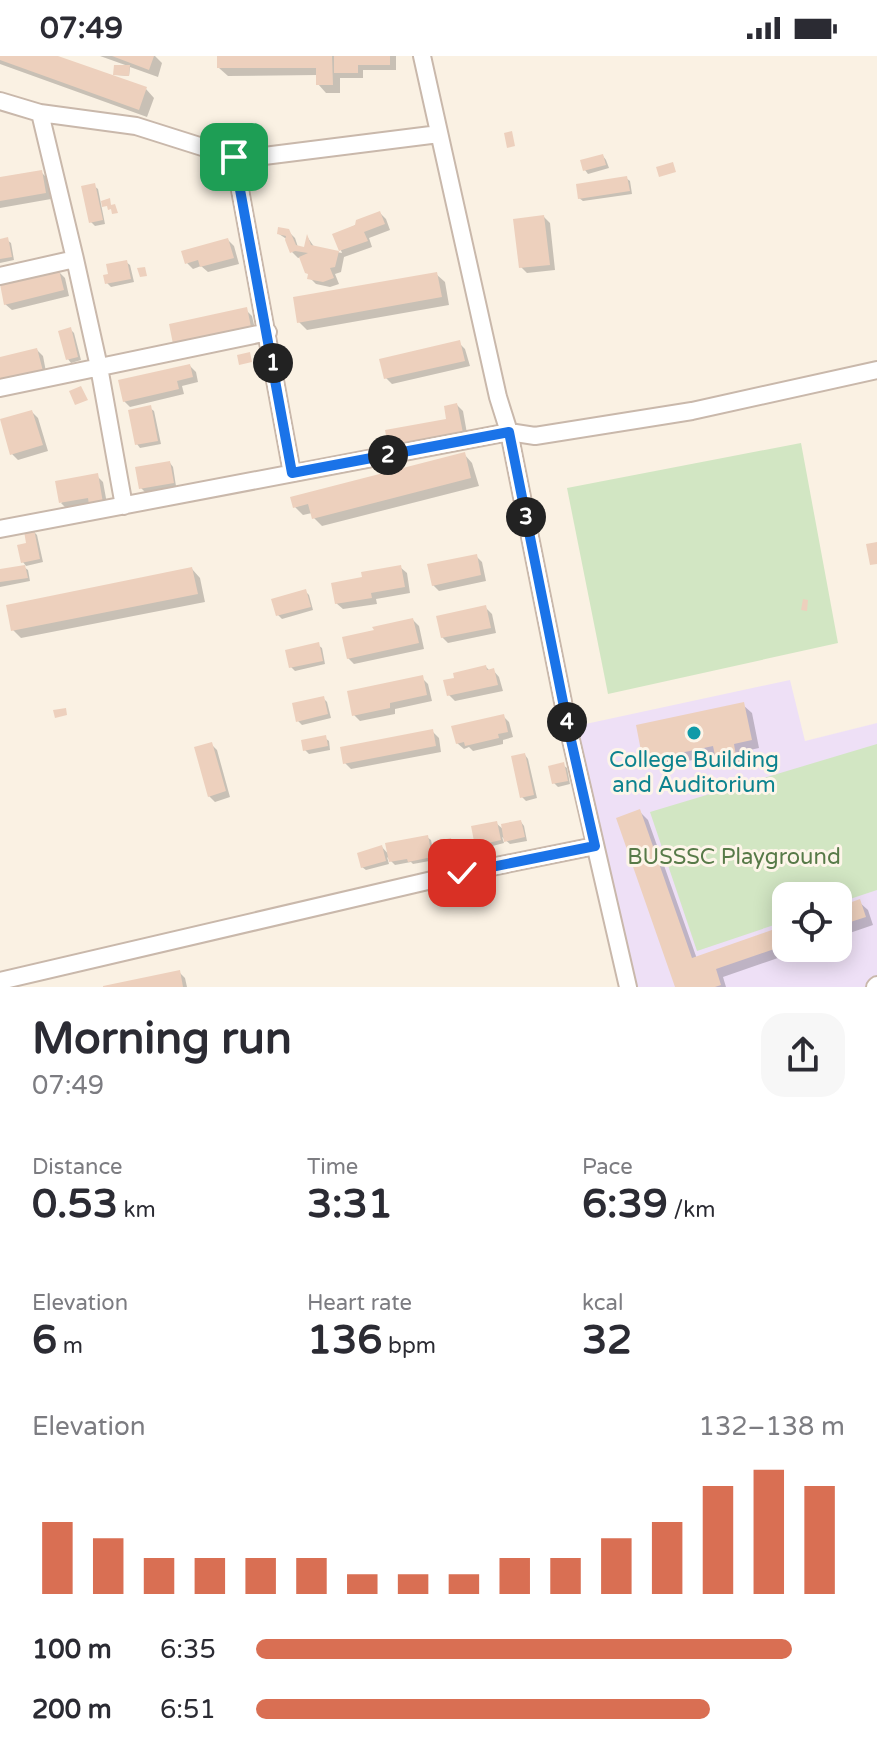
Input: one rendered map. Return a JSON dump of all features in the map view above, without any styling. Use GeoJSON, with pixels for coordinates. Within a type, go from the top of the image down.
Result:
{"type":"FeatureCollection","features":[{"type":"Feature","properties":{"kind":"street"},"geometry":{"type":"LineString","coordinates":[[422,56],[498,397],[509,432],[568,727],[628,987]]}},
{"type":"Feature","properties":{"kind":"street"},"geometry":{"type":"LineString","coordinates":[[0,101],[40,113],[136,126],[234,157],[439,134]]}},
{"type":"Feature","properties":{"kind":"street"},"geometry":{"type":"LineString","coordinates":[[40,113],[99,367],[124,506]]}},
{"type":"Feature","properties":{"kind":"street"},"geometry":{"type":"LineString","coordinates":[[234,157],[292,473]]}},
{"type":"Feature","properties":{"kind":"street"},"geometry":{"type":"LineString","coordinates":[[0,276],[75,259]]}},
{"type":"Feature","properties":{"kind":"street"},"geometry":{"type":"LineString","coordinates":[[0,388],[268,332]]}},
{"type":"Feature","properties":{"kind":"street"},"geometry":{"type":"LineString","coordinates":[[0,529],[509,432],[535,436],[692,411],[877,370]]}},
{"type":"Feature","properties":{"kind":"street"},"geometry":{"type":"LineString","coordinates":[[0,981],[462,873],[595,846]]}},
{"type":"Feature","properties":{"kind":"shaded area"},"geometry":{"type":"Polygon","coordinates":[[[790,680],[805,741],[877,723],[877,984],[874,987],[628,987],[567,728],[790,680]]]}},
{"type":"Feature","properties":{"kind":"green space"},"geometry":{"type":"Polygon","coordinates":[[[801,443],[838,643],[608,694],[567,488],[801,443]]]}},
{"type":"Feature","properties":{"kind":"green space","name":"BUSSSC Playground"},"geometry":{"type":"Polygon","coordinates":[[[877,744],[877,890],[852,898],[852,882],[772,882],[772,926],[697,951],[650,812],[877,744]]]}},
{"type":"Feature","properties":{"kind":"building"},"geometry":{"type":"Polygon","coordinates":[[[0,56],[58,56],[147,87],[139,110],[0,60],[0,56]]]}},
{"type":"Feature","properties":{"kind":"building"},"geometry":{"type":"Polygon","coordinates":[[[112,56],[154,56],[149,70],[112,56]]]}},
{"type":"Feature","properties":{"kind":"building"},"geometry":{"type":"Polygon","coordinates":[[[217,56],[332,56],[333,85],[316,85],[316,68],[217,68],[217,56]]]}},
{"type":"Feature","properties":{"kind":"building"},"geometry":{"type":"Polygon","coordinates":[[[334,56],[390,56],[390,65],[358,65],[358,73],[334,73],[334,56]]]}},
{"type":"Feature","properties":{"kind":"building"},"geometry":{"type":"Polygon","coordinates":[[[114,65],[130,65],[129,76],[113,75],[114,65]]]}},
{"type":"Feature","properties":{"kind":"building"},"geometry":{"type":"Polygon","coordinates":[[[512,131],[515,146],[507,148],[504,133],[512,131]]]}},
{"type":"Feature","properties":{"kind":"building"},"geometry":{"type":"Polygon","coordinates":[[[603,154],[606,165],[583,171],[580,160],[603,154]]]}},
{"type":"Feature","properties":{"kind":"building"},"geometry":{"type":"Polygon","coordinates":[[[673,162],[676,172],[659,177],[656,167],[673,162]]]}},
{"type":"Feature","properties":{"kind":"building"},"geometry":{"type":"Polygon","coordinates":[[[42,170],[46,193],[0,201],[0,177],[42,170]]]}},
{"type":"Feature","properties":{"kind":"building"},"geometry":{"type":"Polygon","coordinates":[[[627,176],[630,191],[578,199],[576,184],[627,176]]]}},
{"type":"Feature","properties":{"kind":"building"},"geometry":{"type":"Polygon","coordinates":[[[95,183],[103,220],[89,223],[81,186],[95,183]]]}},
{"type":"Feature","properties":{"kind":"building"},"geometry":{"type":"Polygon","coordinates":[[[110,198],[111,205],[115,204],[118,213],[112,214],[107,206],[102,207],[101,201],[110,198]]]}},
{"type":"Feature","properties":{"kind":"building"},"geometry":{"type":"Polygon","coordinates":[[[380,211],[385,224],[364,232],[368,241],[339,251],[332,234],[380,211]]]}},
{"type":"Feature","properties":{"kind":"building"},"geometry":{"type":"Polygon","coordinates":[[[544,215],[550,265],[519,268],[513,219],[544,215]]]}},
{"type":"Feature","properties":{"kind":"building"},"geometry":{"type":"Polygon","coordinates":[[[278,227],[289,229],[296,245],[304,247],[307,234],[311,245],[339,251],[335,267],[330,268],[334,278],[323,282],[307,279],[308,274],[299,257],[308,253],[290,253],[286,236],[277,234],[278,227]]]}},
{"type":"Feature","properties":{"kind":"building"},"geometry":{"type":"Polygon","coordinates":[[[8,237],[12,257],[0,259],[0,239],[8,237]]]}},
{"type":"Feature","properties":{"kind":"building"},"geometry":{"type":"Polygon","coordinates":[[[228,238],[234,258],[200,267],[198,260],[185,264],[181,251],[228,238]]]}},
{"type":"Feature","properties":{"kind":"building"},"geometry":{"type":"Polygon","coordinates":[[[127,260],[131,279],[105,284],[103,275],[108,274],[106,264],[127,260]]]}},
{"type":"Feature","properties":{"kind":"building"},"geometry":{"type":"Polygon","coordinates":[[[145,267],[147,276],[140,277],[137,268],[145,267]]]}},
{"type":"Feature","properties":{"kind":"building"},"geometry":{"type":"Polygon","coordinates":[[[59,270],[64,290],[4,305],[0,284],[59,270]]]}},
{"type":"Feature","properties":{"kind":"building"},"geometry":{"type":"Polygon","coordinates":[[[437,272],[442,297],[297,323],[293,297],[437,272]]]}},
{"type":"Feature","properties":{"kind":"building"},"geometry":{"type":"Polygon","coordinates":[[[247,307],[252,332],[174,349],[169,324],[247,307]]]}},
{"type":"Feature","properties":{"kind":"building"},"geometry":{"type":"Polygon","coordinates":[[[71,327],[78,357],[66,360],[58,331],[71,327]]]}},
{"type":"Feature","properties":{"kind":"building"},"geometry":{"type":"Polygon","coordinates":[[[460,340],[465,361],[384,379],[379,359],[460,340]]]}},
{"type":"Feature","properties":{"kind":"building"},"geometry":{"type":"Polygon","coordinates":[[[37,348],[43,371],[0,381],[0,357],[37,348]]]}},
{"type":"Feature","properties":{"kind":"building"},"geometry":{"type":"Polygon","coordinates":[[[250,352],[252,362],[239,365],[237,355],[250,352]]]}},
{"type":"Feature","properties":{"kind":"building"},"geometry":{"type":"Polygon","coordinates":[[[190,364],[193,377],[177,381],[179,389],[123,402],[118,380],[190,364]]]}},
{"type":"Feature","properties":{"kind":"building"},"geometry":{"type":"Polygon","coordinates":[[[81,386],[88,400],[75,405],[69,391],[81,386]]]}},
{"type":"Feature","properties":{"kind":"building"},"geometry":{"type":"Polygon","coordinates":[[[457,403],[463,433],[388,447],[385,430],[446,419],[444,406],[457,403]]]}},
{"type":"Feature","properties":{"kind":"building"},"geometry":{"type":"Polygon","coordinates":[[[151,405],[158,441],[135,445],[128,410],[151,405]]]}},
{"type":"Feature","properties":{"kind":"building"},"geometry":{"type":"Polygon","coordinates":[[[32,410],[43,445],[10,455],[0,419],[32,410]]]}},
{"type":"Feature","properties":{"kind":"building"},"geometry":{"type":"Polygon","coordinates":[[[465,452],[471,478],[312,519],[308,504],[293,508],[290,497],[465,452]]]}},
{"type":"Feature","properties":{"kind":"building"},"geometry":{"type":"Polygon","coordinates":[[[170,461],[174,483],[139,489],[135,467],[170,461]]]}},
{"type":"Feature","properties":{"kind":"building"},"geometry":{"type":"Polygon","coordinates":[[[98,473],[103,503],[89,505],[88,498],[59,503],[55,481],[98,473]]]}},
{"type":"Feature","properties":{"kind":"building"},"geometry":{"type":"Polygon","coordinates":[[[34,529],[40,559],[21,563],[17,545],[26,543],[24,531],[34,529]]]}},
{"type":"Feature","properties":{"kind":"building"},"geometry":{"type":"Polygon","coordinates":[[[877,542],[877,564],[870,565],[866,544],[877,542]]]}},
{"type":"Feature","properties":{"kind":"building"},"geometry":{"type":"Polygon","coordinates":[[[477,554],[481,575],[432,586],[427,564],[477,554]]]}},
{"type":"Feature","properties":{"kind":"building"},"geometry":{"type":"Polygon","coordinates":[[[25,565],[28,578],[0,582],[0,569],[25,565]]]}},
{"type":"Feature","properties":{"kind":"building"},"geometry":{"type":"Polygon","coordinates":[[[401,565],[405,587],[371,593],[372,598],[335,604],[331,583],[362,577],[361,572],[401,565]]]}},
{"type":"Feature","properties":{"kind":"building"},"geometry":{"type":"Polygon","coordinates":[[[192,567],[198,594],[11,631],[6,605],[192,567]]]}},
{"type":"Feature","properties":{"kind":"building"},"geometry":{"type":"Polygon","coordinates":[[[306,589],[311,607],[276,616],[271,599],[306,589]]]}},
{"type":"Feature","properties":{"kind":"building"},"geometry":{"type":"Polygon","coordinates":[[[803,599],[808,600],[807,611],[801,610],[803,599]]]}},
{"type":"Feature","properties":{"kind":"building"},"geometry":{"type":"Polygon","coordinates":[[[486,605],[491,628],[441,638],[436,616],[486,605]]]}},
{"type":"Feature","properties":{"kind":"building"},"geometry":{"type":"Polygon","coordinates":[[[413,618],[419,643],[347,659],[342,637],[413,618]]]}},
{"type":"Feature","properties":{"kind":"building"},"geometry":{"type":"Polygon","coordinates":[[[319,642],[323,661],[289,668],[285,650],[319,642]]]}},
{"type":"Feature","properties":{"kind":"building"},"geometry":{"type":"Polygon","coordinates":[[[486,665],[487,670],[494,668],[498,685],[447,696],[443,680],[454,678],[453,673],[486,665]]]}},
{"type":"Feature","properties":{"kind":"building"},"geometry":{"type":"Polygon","coordinates":[[[423,675],[427,695],[390,703],[390,708],[352,716],[347,691],[423,675]]]}},
{"type":"Feature","properties":{"kind":"building"},"geometry":{"type":"Polygon","coordinates":[[[324,696],[328,714],[296,722],[292,703],[324,696]]]}},
{"type":"Feature","properties":{"kind":"building","name":"College Building and Auditorium"},"geometry":{"type":"Polygon","coordinates":[[[744,702],[752,740],[734,744],[736,756],[716,760],[713,746],[643,761],[636,725],[744,702]]]}},
{"type":"Feature","properties":{"kind":"building"},"geometry":{"type":"Polygon","coordinates":[[[66,708],[67,715],[55,718],[53,710],[66,708]]]}},
{"type":"Feature","properties":{"kind":"building"},"geometry":{"type":"Polygon","coordinates":[[[504,714],[508,732],[498,734],[499,738],[465,746],[464,742],[456,744],[451,726],[504,714]]]}},
{"type":"Feature","properties":{"kind":"building"},"geometry":{"type":"Polygon","coordinates":[[[433,729],[436,746],[343,764],[340,747],[433,729]]]}},
{"type":"Feature","properties":{"kind":"building"},"geometry":{"type":"Polygon","coordinates":[[[326,735],[328,746],[303,751],[301,740],[326,735]]]}},
{"type":"Feature","properties":{"kind":"building"},"geometry":{"type":"Polygon","coordinates":[[[212,742],[226,791],[208,797],[194,747],[212,742]]]}},
{"type":"Feature","properties":{"kind":"building"},"geometry":{"type":"Polygon","coordinates":[[[525,753],[534,795],[520,798],[511,756],[525,753]]]}},
{"type":"Feature","properties":{"kind":"building"},"geometry":{"type":"Polygon","coordinates":[[[564,762],[568,781],[552,784],[548,766],[564,762]]]}},
{"type":"Feature","properties":{"kind":"building"},"geometry":{"type":"Polygon","coordinates":[[[640,809],[692,958],[772,930],[772,950],[716,969],[721,985],[675,987],[616,818],[640,809]]]}},
{"type":"Feature","properties":{"kind":"building"},"geometry":{"type":"Polygon","coordinates":[[[521,820],[525,837],[504,842],[501,824],[521,820]]]}},
{"type":"Feature","properties":{"kind":"building"},"geometry":{"type":"Polygon","coordinates":[[[497,821],[501,840],[475,846],[471,826],[497,821]]]}},
{"type":"Feature","properties":{"kind":"building"},"geometry":{"type":"Polygon","coordinates":[[[428,835],[432,857],[389,862],[385,843],[428,835]]]}},
{"type":"Feature","properties":{"kind":"building"},"geometry":{"type":"Polygon","coordinates":[[[451,838],[454,850],[436,853],[433,842],[451,838]]]}},
{"type":"Feature","properties":{"kind":"building"},"geometry":{"type":"Polygon","coordinates":[[[382,845],[386,861],[361,868],[357,853],[382,845]]]}},
{"type":"Feature","properties":{"kind":"building"},"geometry":{"type":"Polygon","coordinates":[[[860,899],[866,917],[852,922],[852,902],[860,899]]]}},
{"type":"Feature","properties":{"kind":"building"},"geometry":{"type":"Polygon","coordinates":[[[180,970],[183,987],[103,987],[103,986],[180,970]]]}},
{"type":"Feature","properties":{"kind":"place","name":"College Building and Auditorium"},"geometry":{"type":"Point","coordinates":[694,733]}},
{"type":"Feature","properties":{"kind":"route"},"geometry":{"type":"LineString","coordinates":[[234,157],[292,473],[509,432],[595,846],[462,873]]}}]}
